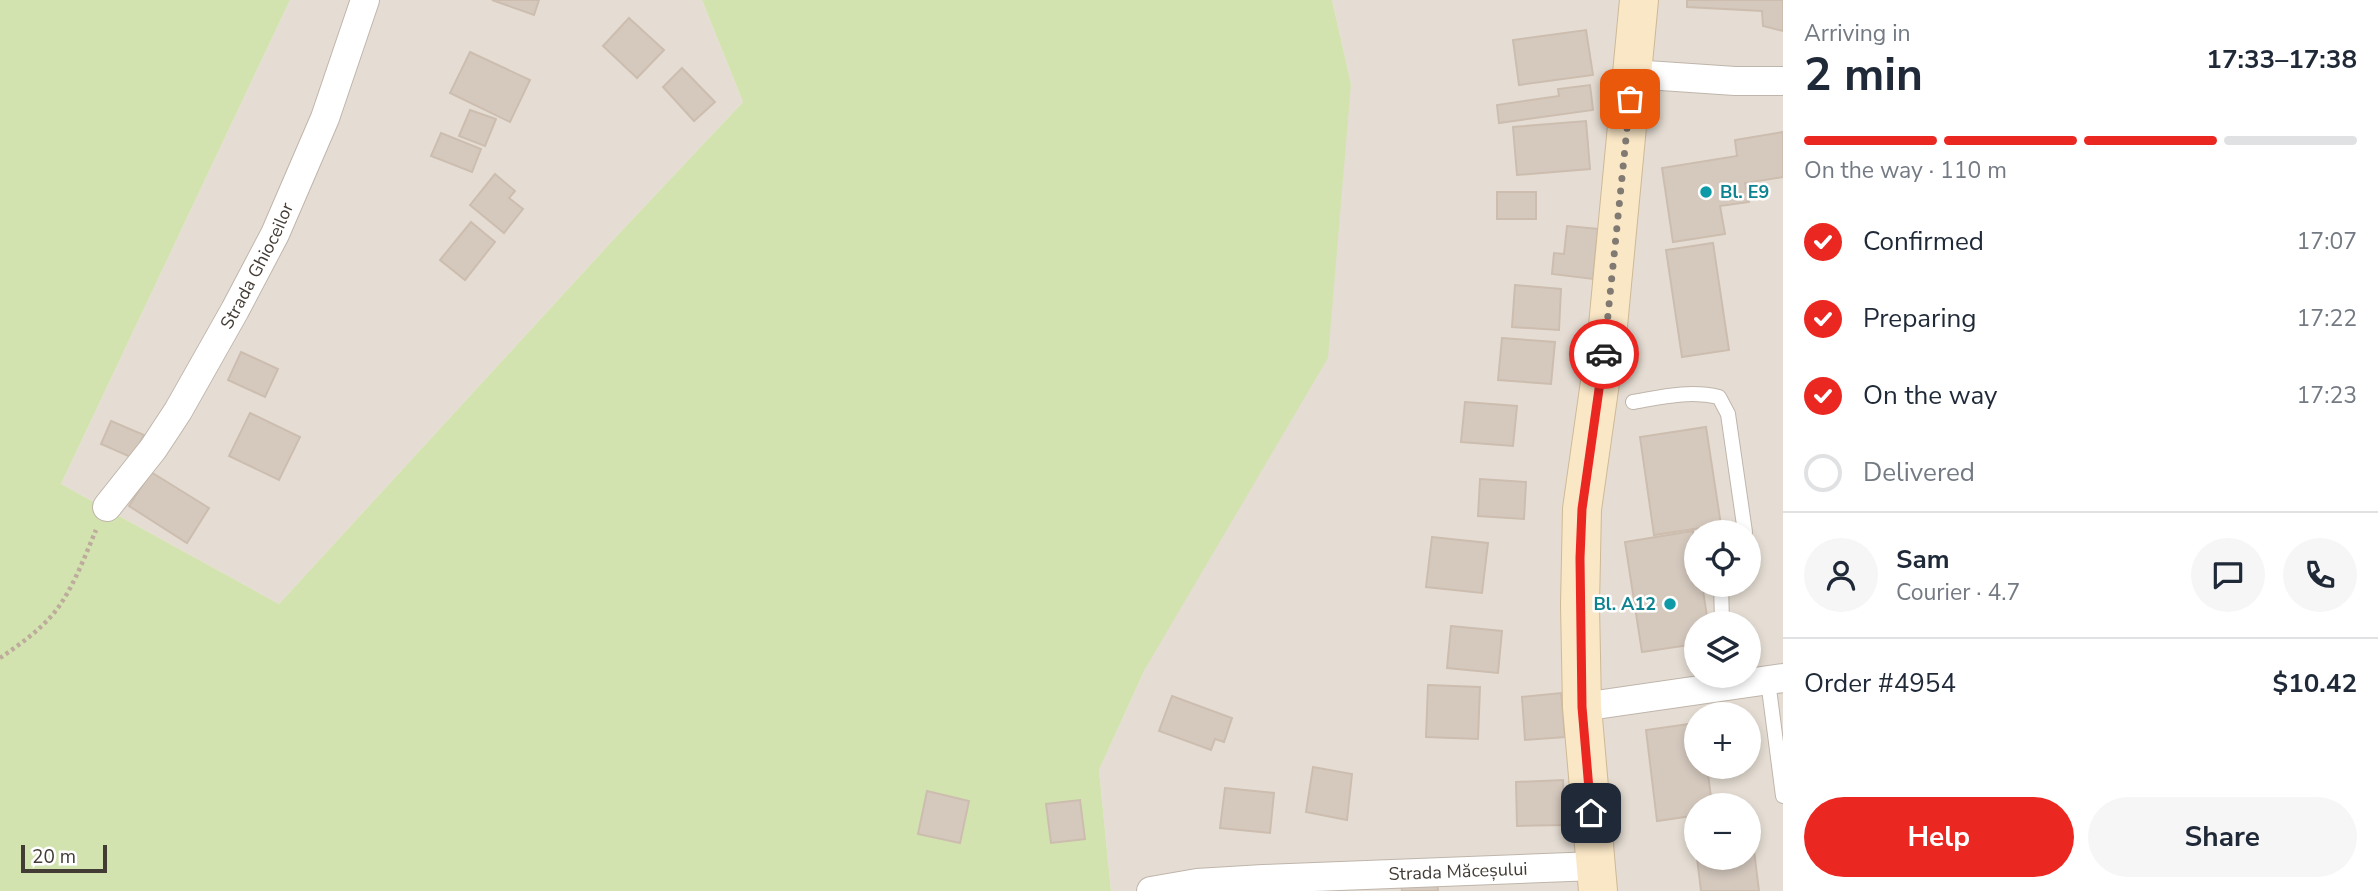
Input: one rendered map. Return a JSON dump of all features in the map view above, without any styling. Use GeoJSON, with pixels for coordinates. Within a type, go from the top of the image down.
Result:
{"type":"FeatureCollection","features":[{"type":"Feature","properties":{"kind":"street","name":"Strada Ghioceilor"},"geometry":{"type":"LineString","coordinates":[[107,506],[153,449],[178,411],[275,234],[324,118],[365,0]]}},
{"type":"Feature","properties":{"kind":"street"},"geometry":{"type":"LineString","coordinates":[[1597,878],[1582,707],[1582,509],[1608,326],[1639,0]]}},
{"type":"Feature","properties":{"kind":"street"},"geometry":{"type":"LineString","coordinates":[[1632,74],[1735,81],[1783,81]]}},
{"type":"Feature","properties":{"kind":"street"},"geometry":{"type":"LineString","coordinates":[[1582,707],[1688,688]]}},
{"type":"Feature","properties":{"kind":"street","name":"Strada Măceșului"},"geometry":{"type":"LineString","coordinates":[[1151,891],[1197,883],[1263,879],[1597,878]]}},
{"type":"Feature","properties":{"kind":"lane"},"geometry":{"type":"LineString","coordinates":[[1633,402],[1694,393],[1719,397],[1728,414],[1743,520]]}},
{"type":"Feature","properties":{"kind":"lane"},"geometry":{"type":"LineString","coordinates":[[1775,680],[1783,796]]}},
{"type":"Feature","properties":{"kind":"path"},"geometry":{"type":"LineString","coordinates":[[0,658],[27,639],[53,614],[76,575],[107,506]]}},
{"type":"Feature","properties":{"kind":"shaded area"},"geometry":{"type":"Polygon","coordinates":[[[290,0],[702,0],[743,102],[279,604],[61,484],[290,0]]]}},
{"type":"Feature","properties":{"kind":"shaded area"},"geometry":{"type":"Polygon","coordinates":[[[1332,0],[1783,0],[1783,891],[1111,891],[1099,770],[1145,669],[1351,84],[1332,0]]]}},
{"type":"Feature","properties":{"kind":"green space"},"geometry":{"type":"Polygon","coordinates":[[[0,0],[290,0],[61,484],[279,604],[743,102],[702,0],[1332,0],[1351,84],[1328,358],[1145,669],[1099,770],[1111,891],[0,891],[0,0]]]}},
{"type":"Feature","properties":{"kind":"building"},"geometry":{"type":"Polygon","coordinates":[[[492,0],[539,0],[534,15],[492,0]]]}},
{"type":"Feature","properties":{"kind":"building"},"geometry":{"type":"Polygon","coordinates":[[[1687,0],[1783,0],[1783,31],[1763,26],[1762,11],[1687,7],[1687,0]]]}},
{"type":"Feature","properties":{"kind":"building"},"geometry":{"type":"Polygon","coordinates":[[[629,18],[664,50],[637,78],[603,46],[629,18]]]}},
{"type":"Feature","properties":{"kind":"building"},"geometry":{"type":"Polygon","coordinates":[[[1586,30],[1593,75],[1519,85],[1513,40],[1586,30]]]}},
{"type":"Feature","properties":{"kind":"building"},"geometry":{"type":"Polygon","coordinates":[[[470,52],[530,80],[510,122],[450,93],[470,52]]]}},
{"type":"Feature","properties":{"kind":"building"},"geometry":{"type":"Polygon","coordinates":[[[682,68],[715,102],[694,121],[663,87],[682,68]]]}},
{"type":"Feature","properties":{"kind":"building"},"geometry":{"type":"Polygon","coordinates":[[[1590,85],[1593,110],[1499,123],[1497,105],[1559,96],[1558,89],[1590,85]]]}},
{"type":"Feature","properties":{"kind":"building"},"geometry":{"type":"Polygon","coordinates":[[[470,110],[496,119],[485,146],[459,136],[470,110]]]}},
{"type":"Feature","properties":{"kind":"building"},"geometry":{"type":"Polygon","coordinates":[[[1586,121],[1590,169],[1517,175],[1513,127],[1586,121]]]}},
{"type":"Feature","properties":{"kind":"building","name":"Bl. E9"},"geometry":{"type":"Polygon","coordinates":[[[1783,132],[1783,177],[1745,183],[1749,202],[1720,206],[1725,234],[1673,242],[1662,168],[1737,156],[1735,140],[1783,132]]]}},
{"type":"Feature","properties":{"kind":"building"},"geometry":{"type":"Polygon","coordinates":[[[441,133],[481,149],[472,172],[431,156],[441,133]]]}},
{"type":"Feature","properties":{"kind":"building"},"geometry":{"type":"Polygon","coordinates":[[[495,174],[515,191],[509,198],[523,209],[504,233],[470,205],[495,174]]]}},
{"type":"Feature","properties":{"kind":"building"},"geometry":{"type":"Polygon","coordinates":[[[1497,192],[1536,192],[1536,219],[1497,219],[1497,192]]]}},
{"type":"Feature","properties":{"kind":"building"},"geometry":{"type":"Polygon","coordinates":[[[471,222],[495,242],[465,280],[440,260],[471,222]]]}},
{"type":"Feature","properties":{"kind":"building"},"geometry":{"type":"Polygon","coordinates":[[[1567,226],[1598,229],[1593,279],[1552,274],[1554,253],[1564,254],[1567,226]]]}},
{"type":"Feature","properties":{"kind":"building","name":"Bl. E9"},"geometry":{"type":"Polygon","coordinates":[[[1713,243],[1729,350],[1682,357],[1666,250],[1713,243]]]}},
{"type":"Feature","properties":{"kind":"building"},"geometry":{"type":"Polygon","coordinates":[[[1515,285],[1561,289],[1559,330],[1512,327],[1515,285]]]}},
{"type":"Feature","properties":{"kind":"building"},"geometry":{"type":"Polygon","coordinates":[[[1502,338],[1555,342],[1551,384],[1498,380],[1502,338]]]}},
{"type":"Feature","properties":{"kind":"building"},"geometry":{"type":"Polygon","coordinates":[[[241,352],[278,369],[265,397],[228,380],[241,352]]]}},
{"type":"Feature","properties":{"kind":"building"},"geometry":{"type":"Polygon","coordinates":[[[1465,402],[1517,406],[1513,446],[1461,442],[1465,402]]]}},
{"type":"Feature","properties":{"kind":"building"},"geometry":{"type":"Polygon","coordinates":[[[250,413],[300,437],[279,480],[229,456],[250,413]]]}},
{"type":"Feature","properties":{"kind":"building"},"geometry":{"type":"Polygon","coordinates":[[[111,421],[144,435],[133,458],[101,444],[111,421]]]}},
{"type":"Feature","properties":{"kind":"building"},"geometry":{"type":"Polygon","coordinates":[[[1706,427],[1720,520],[1684,520],[1684,531],[1654,535],[1640,437],[1706,427]]]}},
{"type":"Feature","properties":{"kind":"building"},"geometry":{"type":"Polygon","coordinates":[[[151,472],[209,508],[187,543],[129,506],[151,472]]]}},
{"type":"Feature","properties":{"kind":"building"},"geometry":{"type":"Polygon","coordinates":[[[1480,479],[1526,482],[1524,519],[1478,516],[1480,479]]]}},
{"type":"Feature","properties":{"kind":"building","name":"Bl. A12"},"geometry":{"type":"Polygon","coordinates":[[[1684,532],[1684,597],[1704,597],[1706,611],[1684,611],[1684,646],[1642,652],[1625,542],[1684,532]]]}},
{"type":"Feature","properties":{"kind":"building"},"geometry":{"type":"Polygon","coordinates":[[[1432,537],[1488,543],[1482,593],[1426,587],[1432,537]]]}},
{"type":"Feature","properties":{"kind":"building"},"geometry":{"type":"Polygon","coordinates":[[[1451,626],[1502,631],[1498,673],[1447,668],[1451,626]]]}},
{"type":"Feature","properties":{"kind":"building"},"geometry":{"type":"Polygon","coordinates":[[[1428,685],[1480,687],[1478,739],[1426,737],[1428,685]]]}},
{"type":"Feature","properties":{"kind":"building"},"geometry":{"type":"Polygon","coordinates":[[[1561,693],[1565,737],[1525,740],[1522,697],[1561,693]]]}},
{"type":"Feature","properties":{"kind":"building"},"geometry":{"type":"Polygon","coordinates":[[[1172,696],[1232,718],[1224,742],[1215,739],[1211,750],[1159,731],[1172,696]]]}},
{"type":"Feature","properties":{"kind":"building"},"geometry":{"type":"Polygon","coordinates":[[[1684,725],[1684,779],[1709,779],[1710,793],[1684,793],[1684,817],[1657,821],[1646,730],[1684,725]]]}},
{"type":"Feature","properties":{"kind":"building"},"geometry":{"type":"Polygon","coordinates":[[[1313,767],[1352,774],[1347,820],[1306,812],[1313,767]]]}},
{"type":"Feature","properties":{"kind":"building"},"geometry":{"type":"Polygon","coordinates":[[[1563,780],[1565,825],[1517,826],[1516,782],[1563,780]]]}},
{"type":"Feature","properties":{"kind":"building"},"geometry":{"type":"Polygon","coordinates":[[[1225,788],[1274,793],[1270,833],[1220,828],[1225,788]]]}},
{"type":"Feature","properties":{"kind":"building"},"geometry":{"type":"Polygon","coordinates":[[[927,791],[969,801],[960,843],[918,834],[927,791]]]}},
{"type":"Feature","properties":{"kind":"building"},"geometry":{"type":"Polygon","coordinates":[[[1080,800],[1085,839],[1051,843],[1046,804],[1080,800]]]}},
{"type":"Feature","properties":{"kind":"building"},"geometry":{"type":"Polygon","coordinates":[[[1698,870],[1756,870],[1759,891],[1701,891],[1698,870]]]}},
{"type":"Feature","properties":{"kind":"building"},"geometry":{"type":"Polygon","coordinates":[[[1437,881],[1438,891],[1402,891],[1401,883],[1437,881]]]}},
{"type":"Feature","properties":{"kind":"way so far"},"geometry":{"type":"LineString","coordinates":[[1604,354],[1630,99]]}},
{"type":"Feature","properties":{"kind":"place","name":"Bl. E9"},"geometry":{"type":"Point","coordinates":[1706,192]}},
{"type":"Feature","properties":{"kind":"place","name":"Bl. A12"},"geometry":{"type":"Point","coordinates":[1670,604]}},
{"type":"Feature","properties":{"kind":"route"},"geometry":{"type":"LineString","coordinates":[[1591,813],[1582,707],[1580,558],[1582,509],[1604,354]]}}]}
